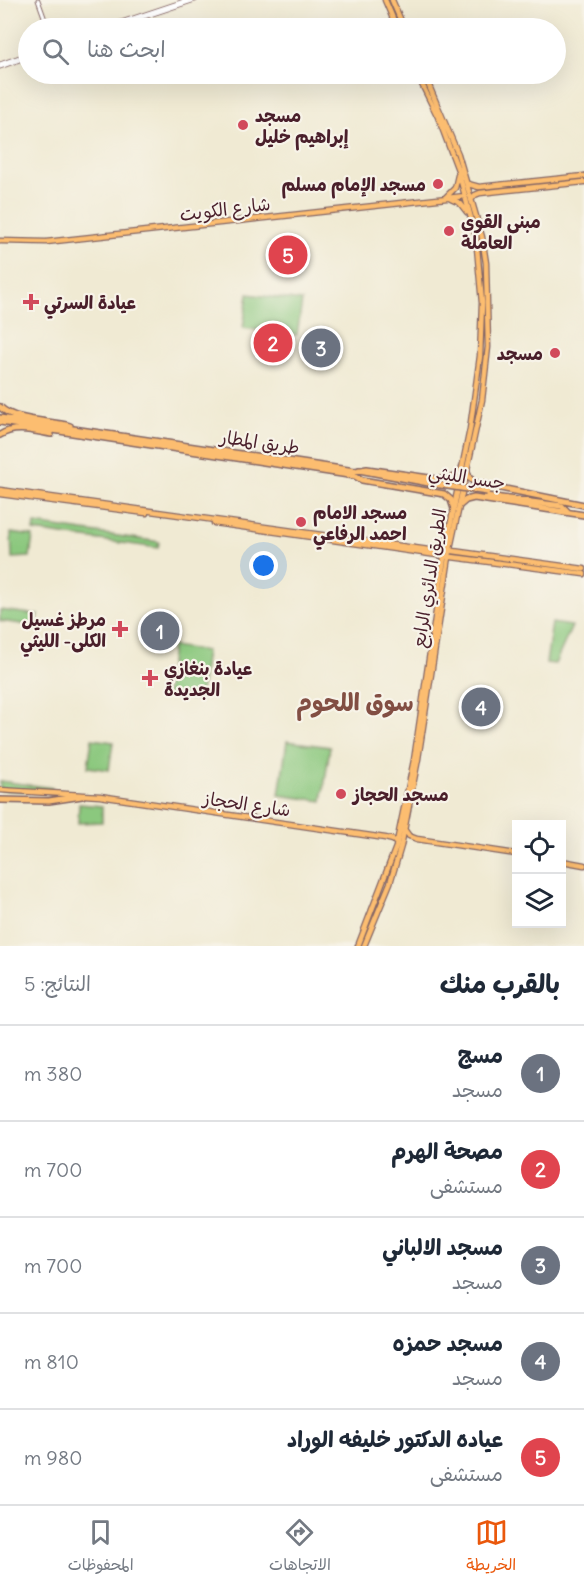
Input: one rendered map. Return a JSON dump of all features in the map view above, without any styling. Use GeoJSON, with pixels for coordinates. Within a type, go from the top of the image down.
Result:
{"type":"FeatureCollection","features":[{"type":"Feature","properties":{"kind":"highway"},"geometry":{"type":"LineString","coordinates":[[0,407],[10,414],[54,422],[82,433]]}},
{"type":"Feature","properties":{"kind":"highway","name":"طريق المطار"},"geometry":{"type":"LineString","coordinates":[[0,420],[358,477],[362,480],[437,493]]}},
{"type":"Feature","properties":{"kind":"highway"},"geometry":{"type":"LineString","coordinates":[[0,435],[8,430],[17,429],[64,436],[82,433]]}},
{"type":"Feature","properties":{"kind":"highway","name":"طريق المطار"},"geometry":{"type":"LineString","coordinates":[[82,433],[440,480]]}},
{"type":"Feature","properties":{"kind":"highway","name":"جسر الليثي"},"geometry":{"type":"LineString","coordinates":[[359,470],[364,473],[455,488],[567,502]]}},
{"type":"Feature","properties":{"kind":"highway"},"geometry":{"type":"LineString","coordinates":[[584,505],[483,485],[472,481],[465,471],[453,478],[440,480],[441,488],[437,493],[450,498],[457,508],[468,498],[479,498],[584,515]]}},
{"type":"Feature","properties":{"kind":"highway","name":"جسر الليثي"},"geometry":{"type":"LineString","coordinates":[[358,477],[562,506],[568,512]]}},
{"type":"Feature","properties":{"kind":"highway"},"geometry":{"type":"LineString","coordinates":[[479,498],[478,491],[483,485]]}},
{"type":"Feature","properties":{"kind":"highway"},"geometry":{"type":"LineString","coordinates":[[0,800],[49,801],[82,796]]}},
{"type":"Feature","properties":{"kind":"main road"},"geometry":{"type":"LineString","coordinates":[[385,0],[393,18]]}},
{"type":"Feature","properties":{"kind":"main road"},"geometry":{"type":"LineString","coordinates":[[392,0],[400,18]]}},
{"type":"Feature","properties":{"kind":"main road","name":"الطريق الدائري الرابع"},"geometry":{"type":"LineString","coordinates":[[422,84],[438,117],[458,170],[476,237],[482,308],[479,366],[465,471]]}},
{"type":"Feature","properties":{"kind":"main road","name":"الطريق الدائري الرابع"},"geometry":{"type":"LineString","coordinates":[[358,946],[396,844],[414,760],[446,555],[486,370],[489,320],[485,254],[467,184],[443,114],[429,84]]}},
{"type":"Feature","properties":{"kind":"main road"},"geometry":{"type":"LineString","coordinates":[[458,170],[457,185],[445,198],[460,203],[470,216]]}},
{"type":"Feature","properties":{"kind":"main road"},"geometry":{"type":"LineString","coordinates":[[467,184],[479,187],[584,176]]}},
{"type":"Feature","properties":{"kind":"main road"},"geometry":{"type":"LineString","coordinates":[[471,200],[480,193],[584,182]]}},
{"type":"Feature","properties":{"kind":"main road","name":"شارع الكويت"},"geometry":{"type":"LineString","coordinates":[[0,243],[48,244],[465,195]]}},
{"type":"Feature","properties":{"kind":"main road"},"geometry":{"type":"LineString","coordinates":[[309,214],[315,219]]}},
{"type":"Feature","properties":{"kind":"main road"},"geometry":{"type":"LineString","coordinates":[[482,308],[483,336],[485,337],[489,320]]}},
{"type":"Feature","properties":{"kind":"main road"},"geometry":{"type":"LineString","coordinates":[[479,366],[482,362],[482,346],[485,344],[487,346],[486,370]]}},
{"type":"Feature","properties":{"kind":"main road"},"geometry":{"type":"LineString","coordinates":[[0,492],[446,555],[584,569]]}},
{"type":"Feature","properties":{"kind":"main road","name":"الطريق الدائري الرابع"},"geometry":{"type":"LineString","coordinates":[[364,946],[390,884],[400,850],[418,759],[446,544],[457,508]]}},
{"type":"Feature","properties":{"kind":"main road"},"geometry":{"type":"LineString","coordinates":[[436,553],[446,544]]}},
{"type":"Feature","properties":{"kind":"main road"},"geometry":{"type":"LineString","coordinates":[[436,553],[446,555]]}},
{"type":"Feature","properties":{"kind":"main road"},"geometry":{"type":"LineString","coordinates":[[539,566],[584,574]]}},
{"type":"Feature","properties":{"kind":"main road","name":"شارع الحجاز"},"geometry":{"type":"LineString","coordinates":[[0,791],[106,798]]}},
{"type":"Feature","properties":{"kind":"main road","name":"شارع الحجاز"},"geometry":{"type":"LineString","coordinates":[[0,791],[78,794],[385,838],[393,840],[396,844]]}},
{"type":"Feature","properties":{"kind":"main road"},"geometry":{"type":"LineString","coordinates":[[404,828],[409,836],[417,839],[512,853]]}},
{"type":"Feature","properties":{"kind":"main road","name":"شارع الحجاز"},"geometry":{"type":"LineString","coordinates":[[385,838],[398,834]]}},
{"type":"Feature","properties":{"kind":"main road"},"geometry":{"type":"LineString","coordinates":[[400,850],[409,841],[417,839]]}},
{"type":"Feature","properties":{"kind":"main road"},"geometry":{"type":"LineString","coordinates":[[566,862],[584,865]]}},
{"type":"Feature","properties":{"kind":"street"},"geometry":{"type":"LineString","coordinates":[[38,0],[44,18]]}},
{"type":"Feature","properties":{"kind":"street"},"geometry":{"type":"LineString","coordinates":[[137,18],[187,0]]}},
{"type":"Feature","properties":{"kind":"street"},"geometry":{"type":"LineString","coordinates":[[139,18],[195,0]]}},
{"type":"Feature","properties":{"kind":"street"},"geometry":{"type":"LineString","coordinates":[[0,66],[18,59]]}},
{"type":"Feature","properties":{"kind":"green space"},"geometry":{"type":"Polygon","coordinates":[[[248,294],[302,301],[297,335],[243,328],[248,294]]]}},
{"type":"Feature","properties":{"kind":"green space"},"geometry":{"type":"Polygon","coordinates":[[[35,524],[159,542],[158,548],[34,531],[35,524]]]}},
{"type":"Feature","properties":{"kind":"green space"},"geometry":{"type":"Polygon","coordinates":[[[11,533],[33,536],[30,557],[12,558],[11,533]]]}},
{"type":"Feature","properties":{"kind":"green space"},"geometry":{"type":"Polygon","coordinates":[[[0,610],[38,615],[36,626],[0,621],[0,610]]]}},
{"type":"Feature","properties":{"kind":"green space"},"geometry":{"type":"Polygon","coordinates":[[[552,623],[572,626],[555,664],[546,663],[552,623]]]}},
{"type":"Feature","properties":{"kind":"green space"},"geometry":{"type":"Polygon","coordinates":[[[172,646],[206,651],[200,700],[166,695],[172,646]]]}},
{"type":"Feature","properties":{"kind":"green space"},"geometry":{"type":"Polygon","coordinates":[[[92,739],[113,742],[109,770],[88,767],[92,739]]]}},
{"type":"Feature","properties":{"kind":"green space"},"geometry":{"type":"Polygon","coordinates":[[[287,741],[330,747],[322,801],[279,795],[287,741]]]}},
{"type":"Feature","properties":{"kind":"green space"},"geometry":{"type":"Polygon","coordinates":[[[0,781],[52,788],[51,792],[0,790],[0,781]]]}},
{"type":"Feature","properties":{"kind":"green space"},"geometry":{"type":"Polygon","coordinates":[[[79,804],[102,806],[102,822],[78,823],[79,804]]]}},
{"type":"Feature","properties":{"kind":"place","name":"مسجد إبراهيم خليل"},"geometry":{"type":"Point","coordinates":[243,125]}},
{"type":"Feature","properties":{"kind":"place","name":"مسجد الإمام مسلم"},"geometry":{"type":"Point","coordinates":[438,184]}},
{"type":"Feature","properties":{"kind":"place","name":"مبنى القوى العاملة"},"geometry":{"type":"Point","coordinates":[449,231]}},
{"type":"Feature","properties":{"kind":"place","name":"عياده الدكتور خليفه الوراد"},"geometry":{"type":"Point","coordinates":[288,255]}},
{"type":"Feature","properties":{"kind":"place","name":"عيادة السرتي"},"geometry":{"type":"Point","coordinates":[31,302]}},
{"type":"Feature","properties":{"kind":"place","name":"مصحة الهرم"},"geometry":{"type":"Point","coordinates":[273,343]}},
{"type":"Feature","properties":{"kind":"place","name":"مسجد الالباني"},"geometry":{"type":"Point","coordinates":[321,348]}},
{"type":"Feature","properties":{"kind":"place","name":"مسجد"},"geometry":{"type":"Point","coordinates":[555,353]}},
{"type":"Feature","properties":{"kind":"place","name":"مسجد الامام احمد الرفاعي"},"geometry":{"type":"Point","coordinates":[301,522]}},
{"type":"Feature","properties":{"kind":"place","name":"مرطز غسيل الكلى- الليثي"},"geometry":{"type":"Point","coordinates":[120,629]}},
{"type":"Feature","properties":{"kind":"place","name":"مسج"},"geometry":{"type":"Point","coordinates":[160,631]}},
{"type":"Feature","properties":{"kind":"place","name":"عيادة بنغازي الجديدة"},"geometry":{"type":"Point","coordinates":[150,678]}},
{"type":"Feature","properties":{"kind":"place","name":"مسجد حمزه"},"geometry":{"type":"Point","coordinates":[481,707]}},
{"type":"Feature","properties":{"kind":"place","name":"مسجد الحجاز"},"geometry":{"type":"Point","coordinates":[341,794]}},
{"type":"Feature","properties":{"kind":"district","name":"سوق اللحوم"},"geometry":{"type":"Point","coordinates":[355,702]}}]}
